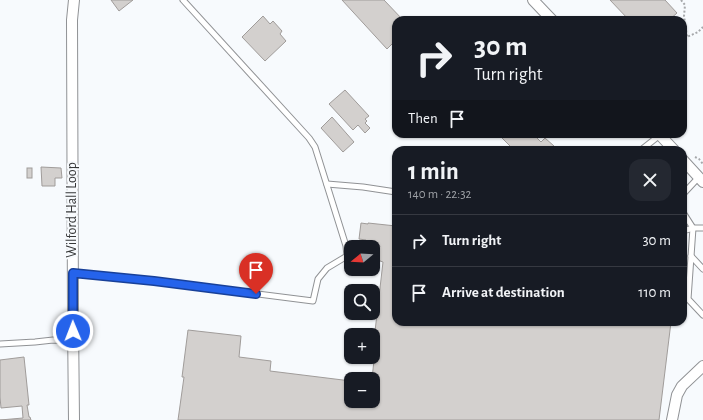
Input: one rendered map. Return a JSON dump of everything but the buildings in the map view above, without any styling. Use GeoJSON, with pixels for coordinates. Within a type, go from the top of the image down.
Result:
{"type":"FeatureCollection","features":[{"type":"Feature","properties":{"kind":"street","name":"Wilford Hall Loop"},"geometry":{"type":"LineString","coordinates":[[74,0],[72,20],[74,420]]}},
{"type":"Feature","properties":{"kind":"street"},"geometry":{"type":"LineString","coordinates":[[533,0],[548,16]]}},
{"type":"Feature","properties":{"kind":"street"},"geometry":{"type":"LineString","coordinates":[[664,138],[670,146]]}},
{"type":"Feature","properties":{"kind":"street"},"geometry":{"type":"LineString","coordinates":[[687,164],[702,177]]}},
{"type":"Feature","properties":{"kind":"street"},"geometry":{"type":"LineString","coordinates":[[672,420],[677,395],[682,386],[703,366]]}},
{"type":"Feature","properties":{"kind":"lane"},"geometry":{"type":"LineString","coordinates":[[73,273],[147,280],[313,301],[318,279],[327,268],[347,256],[346,246],[315,147],[309,138],[183,0]]}},
{"type":"Feature","properties":{"kind":"lane"},"geometry":{"type":"LineString","coordinates":[[646,146],[655,138]]}},
{"type":"Feature","properties":{"kind":"lane"},"geometry":{"type":"LineString","coordinates":[[687,190],[702,177]]}},
{"type":"Feature","properties":{"kind":"lane"},"geometry":{"type":"LineString","coordinates":[[327,184],[392,191]]}},
{"type":"Feature","properties":{"kind":"lane"},"geometry":{"type":"LineString","coordinates":[[687,219],[693,228],[688,299],[703,315]]}},
{"type":"Feature","properties":{"kind":"lane"},"geometry":{"type":"LineString","coordinates":[[687,230],[703,228]]}},
{"type":"Feature","properties":{"kind":"lane"},"geometry":{"type":"LineString","coordinates":[[691,256],[703,269]]}},
{"type":"Feature","properties":{"kind":"lane"},"geometry":{"type":"LineString","coordinates":[[0,344],[53,340],[73,341]]}},
{"type":"Feature","properties":{"kind":"path"},"geometry":{"type":"LineString","coordinates":[[681,0],[685,5],[684,16]]}},
{"type":"Feature","properties":{"kind":"path"},"geometry":{"type":"LineString","coordinates":[[687,37],[698,32],[703,27]]}},
{"type":"Feature","properties":{"kind":"route"},"geometry":{"type":"LineString","coordinates":[[73,331],[73,273],[154,281],[256,294]]}}]}
